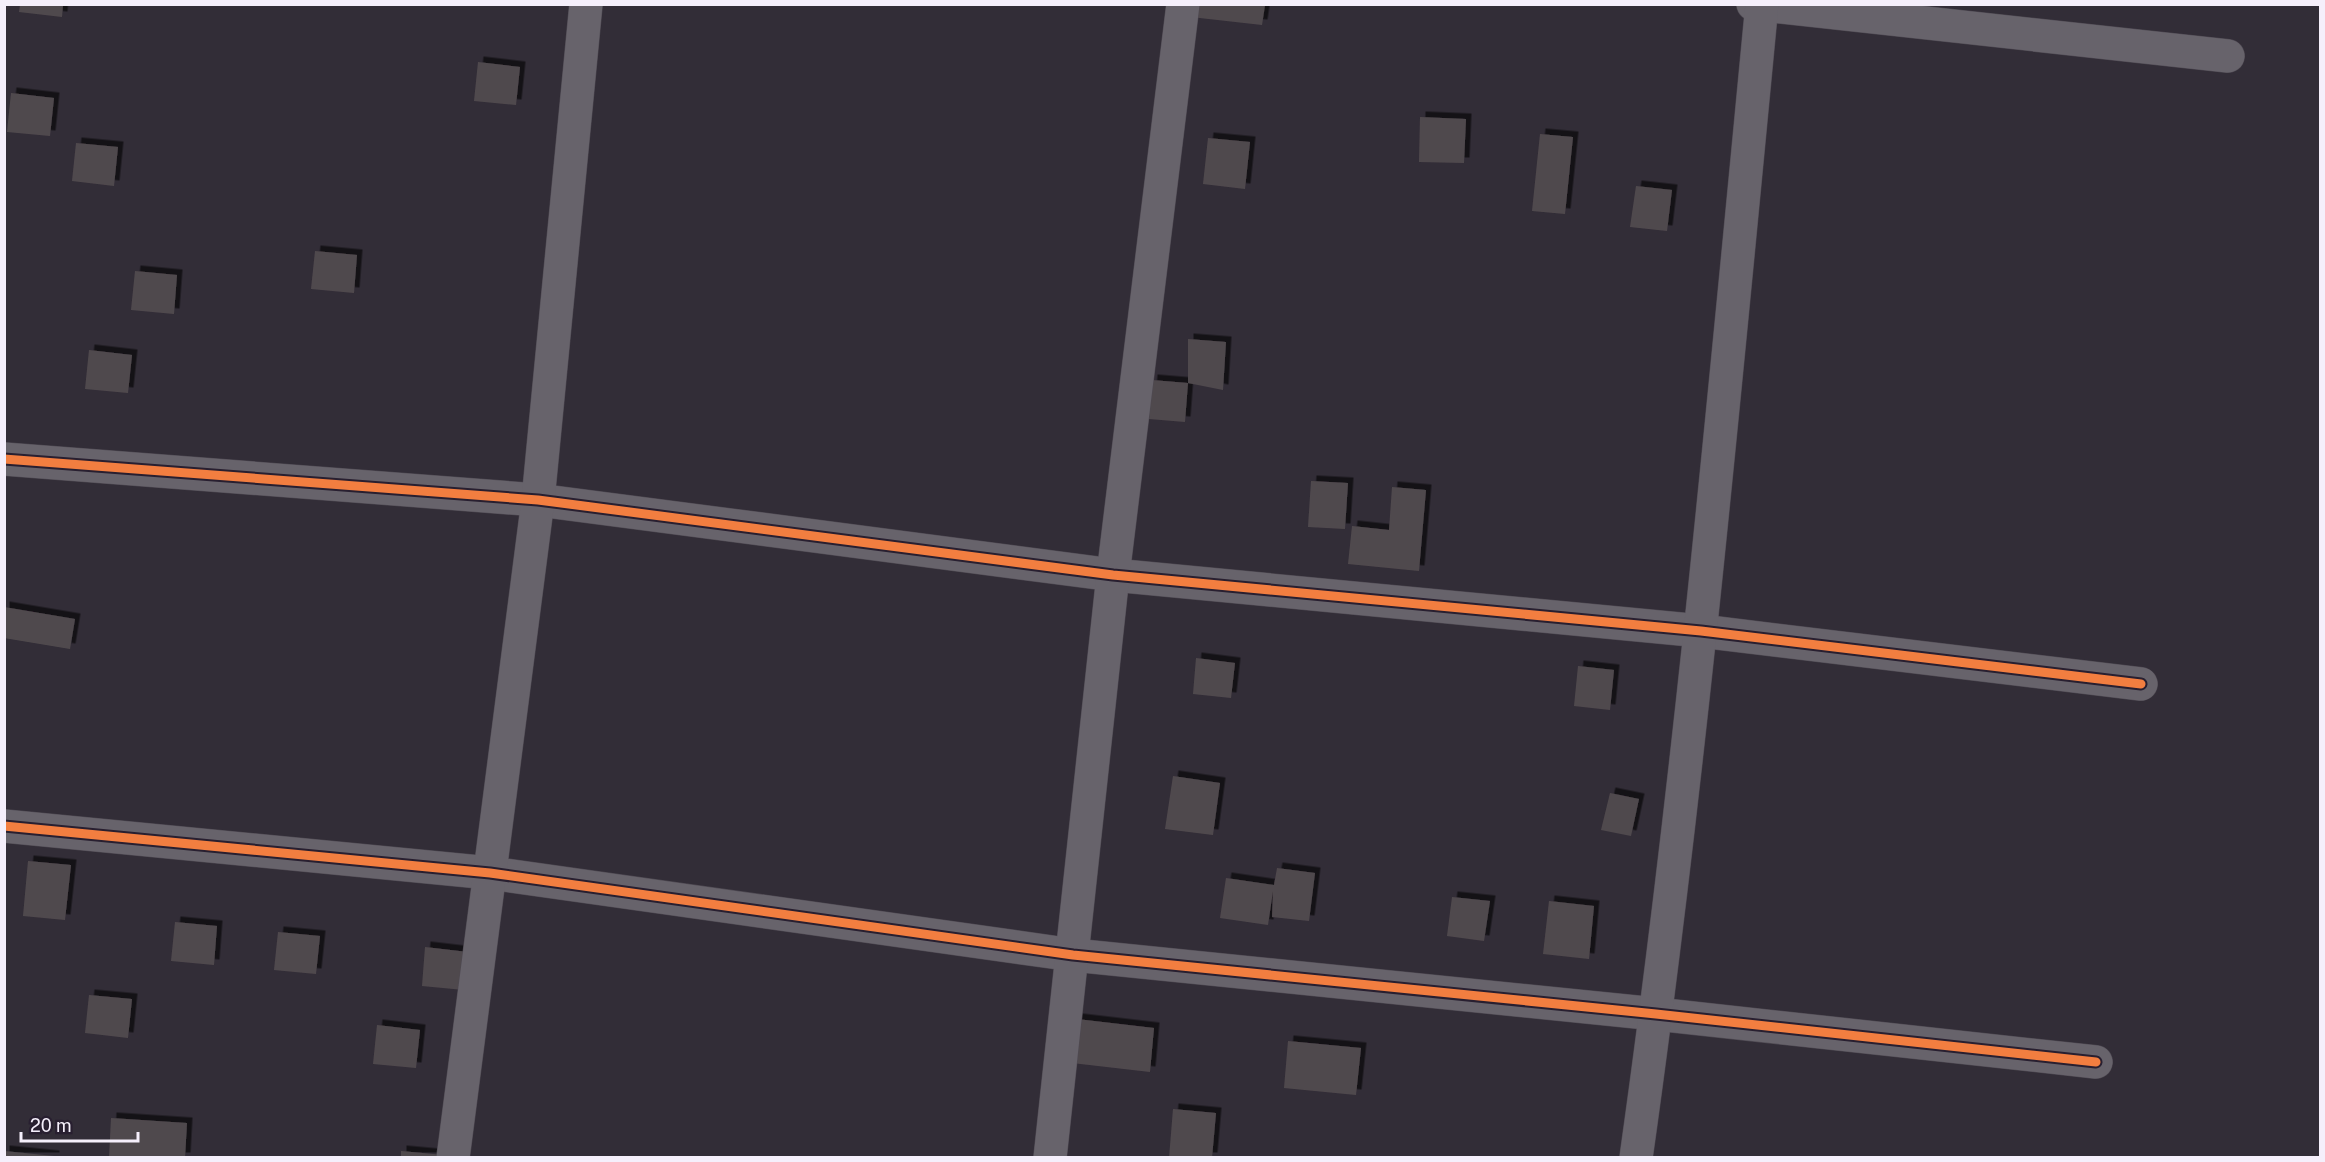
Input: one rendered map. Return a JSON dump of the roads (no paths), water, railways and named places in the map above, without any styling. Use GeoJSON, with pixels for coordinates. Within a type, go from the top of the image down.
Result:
{"type":"FeatureCollection","features":[{"type":"Feature","properties":{"kind":"street"},"geometry":{"type":"LineString","coordinates":[[453,1158],[538,500],[586,4]]}},
{"type":"Feature","properties":{"kind":"street"},"geometry":{"type":"LineString","coordinates":[[1050,1158],[1113,575],[1183,4]]}},
{"type":"Feature","properties":{"kind":"street"},"geometry":{"type":"LineString","coordinates":[[1636,1158],[1656,1014],[1701,631],[1759,5],[2228,56]]}},
{"type":"Feature","properties":{"kind":"street"},"geometry":{"type":"LineString","coordinates":[[4,459],[538,500],[1113,575],[1701,631],[2141,684]]}},
{"type":"Feature","properties":{"kind":"street"},"geometry":{"type":"LineString","coordinates":[[4,826],[490,873],[1073,955],[1656,1014],[2096,1062]]}}]}
